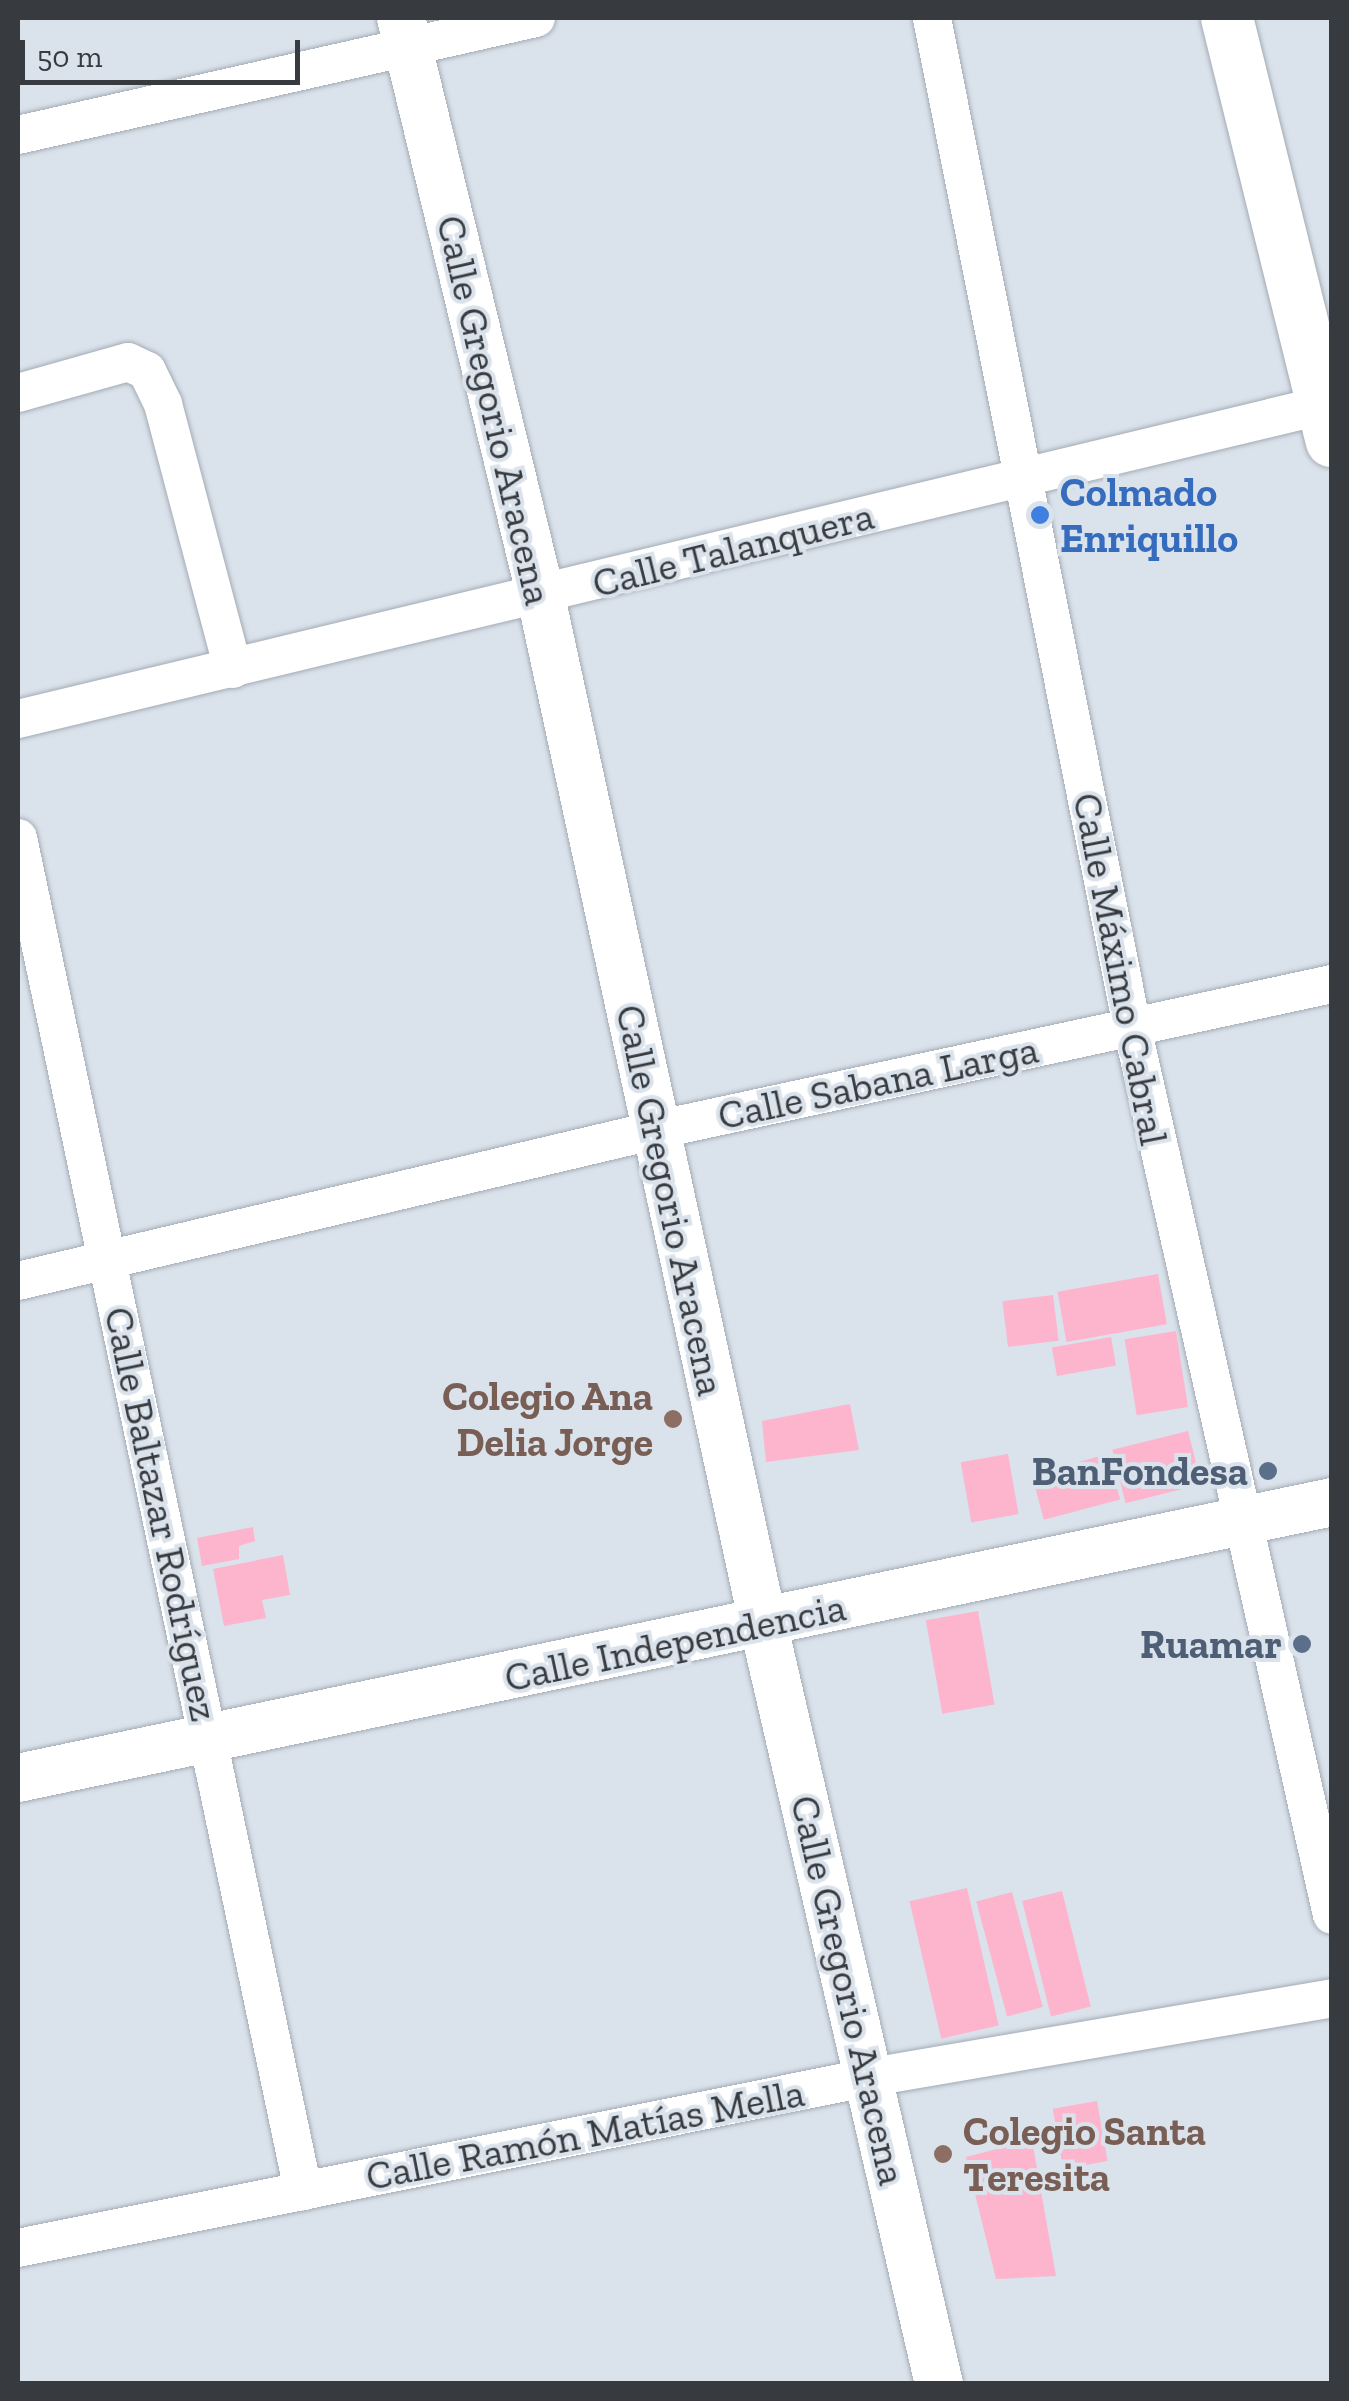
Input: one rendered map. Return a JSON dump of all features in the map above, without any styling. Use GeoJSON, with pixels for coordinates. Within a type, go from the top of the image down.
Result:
{"type":"FeatureCollection","features":[{"type":"Feature","properties":{"kind":"main road"},"geometry":{"type":"LineString","coordinates":[[1227,18],[1329,416]]}},
{"type":"Feature","properties":{"kind":"street"},"geometry":{"type":"LineString","coordinates":[[18,135],[405,33],[536,18]]}},
{"type":"Feature","properties":{"kind":"street","name":"Calle Máximo Cabral"},"geometry":{"type":"LineString","coordinates":[[932,18],[1132,1026],[1240,1521],[1332,1915]]}},
{"type":"Feature","properties":{"kind":"street","name":"Calle Gregorio Aracena"},"geometry":{"type":"LineString","coordinates":[[405,33],[540,598],[763,1624],[939,2384]]}},
{"type":"Feature","properties":{"kind":"street"},"geometry":{"type":"LineString","coordinates":[[18,393],[128,362],[147,372],[163,404],[232,669]]}},
{"type":"Feature","properties":{"kind":"street","name":"Calle Talanquera"},"geometry":{"type":"LineString","coordinates":[[18,720],[540,598],[1023,477],[1329,416]]}},
{"type":"Feature","properties":{"kind":"street","name":"Calle Baltazar Rodríguez"},"geometry":{"type":"LineString","coordinates":[[18,838],[304,2191]]}},
{"type":"Feature","properties":{"kind":"street","name":"Calle Sabana Larga"},"geometry":{"type":"LineString","coordinates":[[18,1281],[108,1254],[656,1130],[1332,984]]}},
{"type":"Feature","properties":{"kind":"street","name":"Calle Independencia"},"geometry":{"type":"LineString","coordinates":[[18,1778],[210,1742],[1332,1502]]}},
{"type":"Feature","properties":{"kind":"street","name":"Calle Ramón Matías Mella"},"geometry":{"type":"LineString","coordinates":[[18,2248],[870,2077],[1332,1998]]}},
{"type":"Feature","properties":{"kind":"building"},"geometry":{"type":"Polygon","coordinates":[[[1158,1274],[1167,1324],[1066,1342],[1058,1292],[1158,1274]]]}},
{"type":"Feature","properties":{"kind":"building"},"geometry":{"type":"Polygon","coordinates":[[[1053,1295],[1059,1341],[1008,1347],[1002,1301],[1053,1295]]]}},
{"type":"Feature","properties":{"kind":"building"},"geometry":{"type":"Polygon","coordinates":[[[1176,1331],[1188,1407],[1137,1415],[1125,1339],[1176,1331]]]}},
{"type":"Feature","properties":{"kind":"building"},"geometry":{"type":"Polygon","coordinates":[[[1111,1337],[1116,1366],[1057,1376],[1052,1347],[1111,1337]]]}},
{"type":"Feature","properties":{"kind":"building"},"geometry":{"type":"Polygon","coordinates":[[[850,1404],[859,1450],[766,1462],[762,1421],[850,1404]]]}},
{"type":"Feature","properties":{"kind":"building"},"geometry":{"type":"Polygon","coordinates":[[[1188,1431],[1201,1484],[1126,1503],[1112,1450],[1188,1431]]]}},
{"type":"Feature","properties":{"kind":"building"},"geometry":{"type":"Polygon","coordinates":[[[1008,1454],[1019,1514],[971,1522],[961,1462],[1008,1454]]]}},
{"type":"Feature","properties":{"kind":"building"},"geometry":{"type":"Polygon","coordinates":[[[1108,1454],[1120,1499],[1044,1520],[1032,1474],[1108,1454]]]}},
{"type":"Feature","properties":{"kind":"building"},"geometry":{"type":"Polygon","coordinates":[[[253,1527],[255,1541],[239,1546],[239,1559],[202,1566],[197,1538],[253,1527]]]}},
{"type":"Feature","properties":{"kind":"building"},"geometry":{"type":"Polygon","coordinates":[[[283,1555],[290,1595],[262,1600],[266,1618],[224,1626],[213,1569],[283,1555]]]}},
{"type":"Feature","properties":{"kind":"building"},"geometry":{"type":"Polygon","coordinates":[[[978,1611],[994,1705],[942,1714],[926,1620],[978,1611]]]}},
{"type":"Feature","properties":{"kind":"building"},"geometry":{"type":"Polygon","coordinates":[[[967,1888],[999,2025],[941,2039],[910,1901],[967,1888]]]}},
{"type":"Feature","properties":{"kind":"building"},"geometry":{"type":"Polygon","coordinates":[[[1062,1891],[1091,2006],[1051,2016],[1022,1901],[1062,1891]]]}},
{"type":"Feature","properties":{"kind":"building"},"geometry":{"type":"Polygon","coordinates":[[[1012,1892],[1043,2007],[1007,2017],[976,1902],[1012,1892]]]}},
{"type":"Feature","properties":{"kind":"building"},"geometry":{"type":"Polygon","coordinates":[[[1097,2101],[1108,2161],[1063,2169],[1053,2109],[1097,2101]]]}},
{"type":"Feature","properties":{"kind":"building","name":"Colegio Santa Teresita"},"geometry":{"type":"Polygon","coordinates":[[[1032,2140],[1056,2276],[996,2279],[966,2157],[1032,2140]]]}},
{"type":"Feature","properties":{"kind":"place","name":"Colmado Enriquillo"},"geometry":{"type":"Point","coordinates":[1040,515]}},
{"type":"Feature","properties":{"kind":"place","name":"Colegio Ana Delia Jorge"},"geometry":{"type":"Point","coordinates":[673,1419]}},
{"type":"Feature","properties":{"kind":"place","name":"BanFondesa"},"geometry":{"type":"Point","coordinates":[1268,1471]}},
{"type":"Feature","properties":{"kind":"place","name":"Ruamar"},"geometry":{"type":"Point","coordinates":[1302,1644]}},
{"type":"Feature","properties":{"kind":"place","name":"Colegio Santa Teresita"},"geometry":{"type":"Point","coordinates":[943,2154]}}]}
